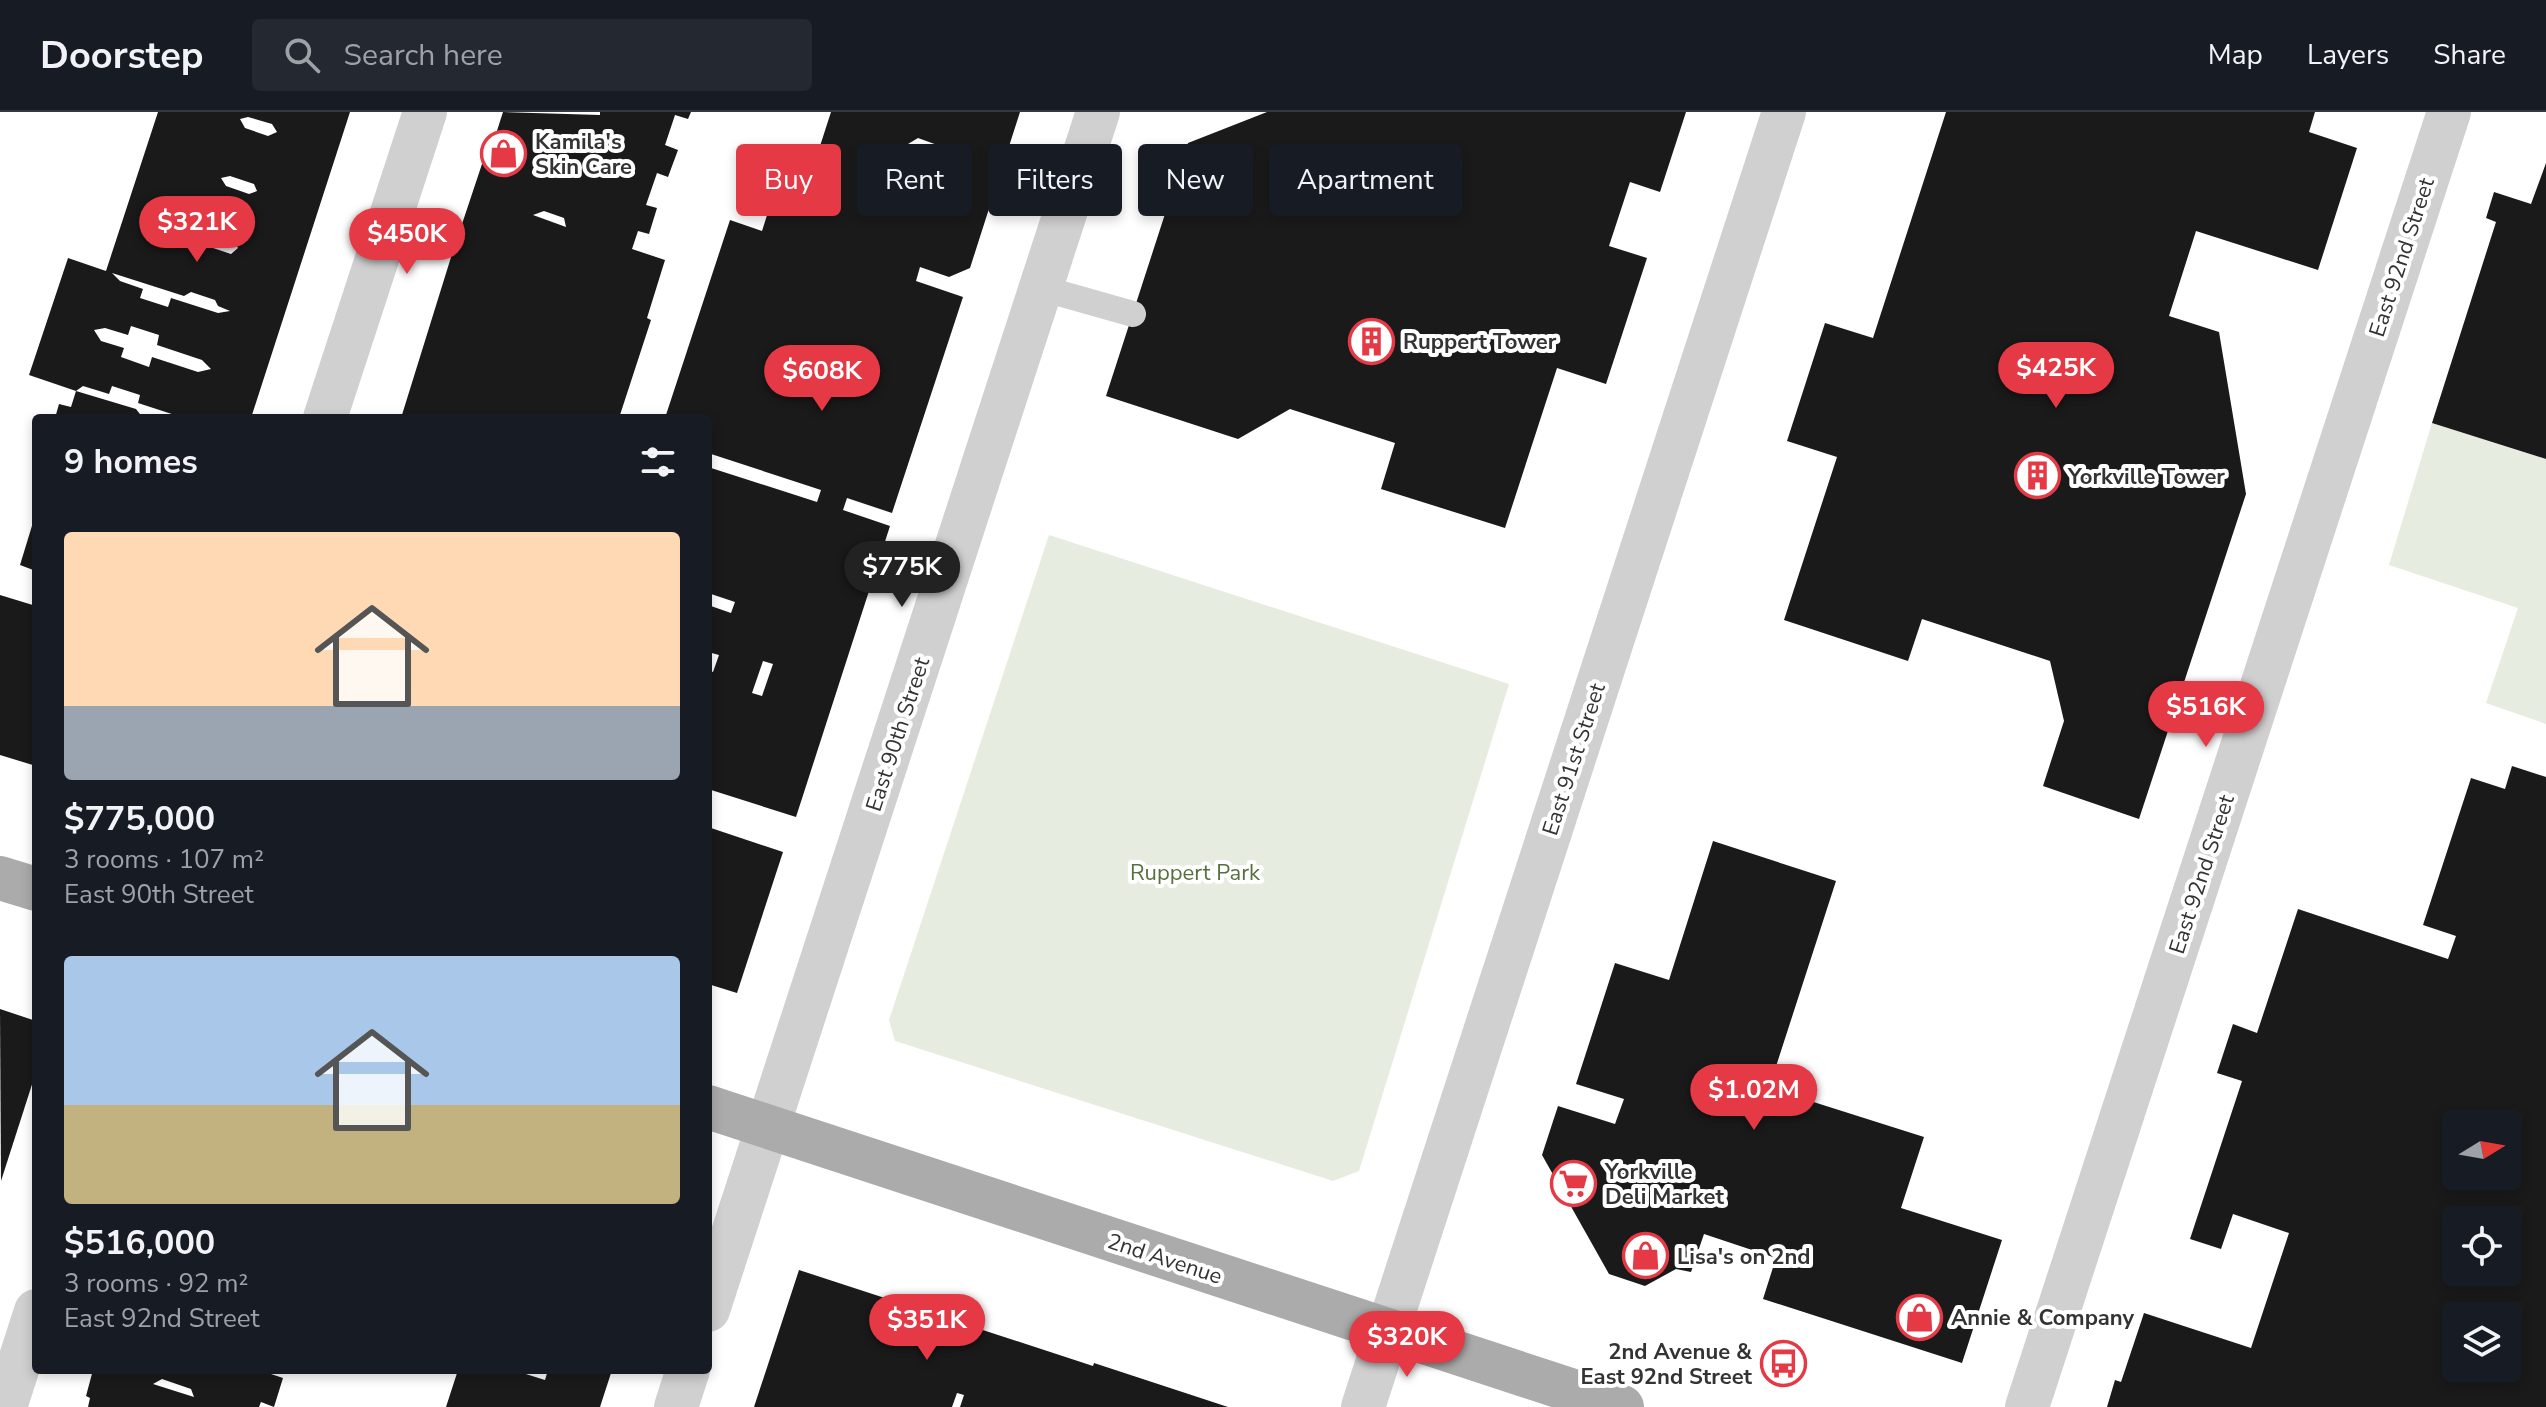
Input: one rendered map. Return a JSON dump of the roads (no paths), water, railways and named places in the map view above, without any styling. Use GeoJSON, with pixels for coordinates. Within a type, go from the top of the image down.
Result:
{"type":"FeatureCollection","features":[{"type":"Feature","properties":{"kind":"main road"},"geometry":{"type":"LineString","coordinates":[[0,878],[32,888]]}},
{"type":"Feature","properties":{"kind":"main road","name":"2nd Avenue"},"geometry":{"type":"LineString","coordinates":[[712,1108],[1622,1407]]}},
{"type":"Feature","properties":{"kind":"street"},"geometry":{"type":"LineString","coordinates":[[326,414],[425,112]]}},
{"type":"Feature","properties":{"kind":"street","name":"East 90th Street"},"geometry":{"type":"LineString","coordinates":[[712,1298],[1098,112]]}},
{"type":"Feature","properties":{"kind":"street","name":"East 91st Street"},"geometry":{"type":"LineString","coordinates":[[1363,1407],[1784,112]]}},
{"type":"Feature","properties":{"kind":"street","name":"East 92nd Street"},"geometry":{"type":"LineString","coordinates":[[2027,1407],[2449,112]]}},
{"type":"Feature","properties":{"kind":"street"},"geometry":{"type":"LineString","coordinates":[[5,1407],[32,1323]]}},
{"type":"Feature","properties":{"kind":"street"},"geometry":{"type":"LineString","coordinates":[[676,1407],[687,1374]]}},
{"type":"Feature","properties":{"kind":"lane"},"geometry":{"type":"LineString","coordinates":[[1041,288],[1133,314]]}},
{"type":"Feature","properties":{"kind":"place","name":"Kamila's Skin Care"},"geometry":{"type":"Point","coordinates":[504,154]}},
{"type":"Feature","properties":{"kind":"place","name":"Ruppert Tower"},"geometry":{"type":"Point","coordinates":[1372,341]}},
{"type":"Feature","properties":{"kind":"place","name":"Yorkville Tower"},"geometry":{"type":"Point","coordinates":[2037,476]}},
{"type":"Feature","properties":{"kind":"place","name":"Yorkville Deli Market"},"geometry":{"type":"Point","coordinates":[1574,1184]}},
{"type":"Feature","properties":{"kind":"place","name":"Lisa's on 2nd"},"geometry":{"type":"Point","coordinates":[1646,1256]}},
{"type":"Feature","properties":{"kind":"place","name":"Annie & Company"},"geometry":{"type":"Point","coordinates":[1920,1317]}},
{"type":"Feature","properties":{"kind":"place","name":"2nd Avenue & East 92nd Street"},"geometry":{"type":"Point","coordinates":[1783,1364]}},
{"type":"Feature","properties":{"kind":"park label","name":"Ruppert Park"},"geometry":{"type":"Point","coordinates":[1195,872]}}]}
